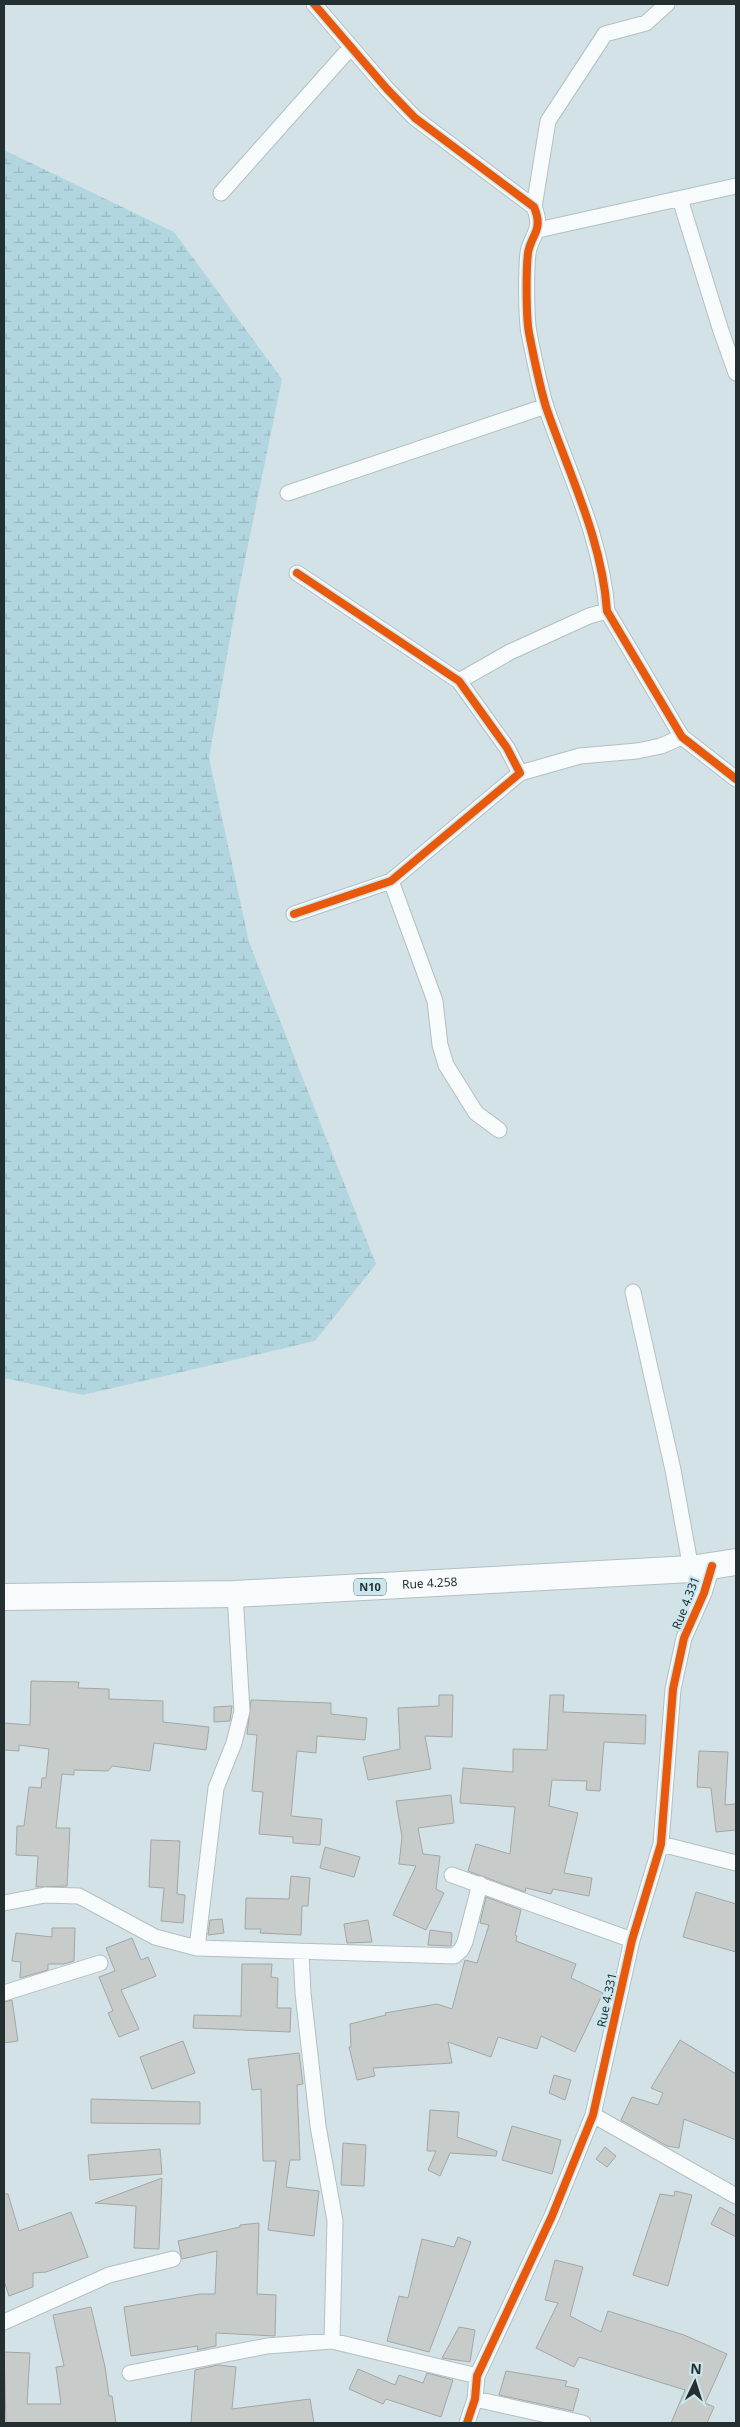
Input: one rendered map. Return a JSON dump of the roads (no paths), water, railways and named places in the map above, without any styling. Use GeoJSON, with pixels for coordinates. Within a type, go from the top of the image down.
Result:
{"type":"FeatureCollection","features":[{"type":"Feature","properties":{"kind":"highway","name":"Rue 4.258"},"geometry":{"type":"LineString","coordinates":[[4,1597],[235,1594],[713,1565]]}},
{"type":"Feature","properties":{"kind":"street"},"geometry":{"type":"LineString","coordinates":[[314,4],[415,118],[534,207],[537,214],[538,230],[528,252],[529,331],[546,406],[589,523],[605,589],[607,611],[682,737],[736,779]]}},
{"type":"Feature","properties":{"kind":"street"},"geometry":{"type":"LineString","coordinates":[[534,207],[548,121],[605,34],[646,23],[666,4]]}},
{"type":"Feature","properties":{"kind":"street"},"geometry":{"type":"LineString","coordinates":[[222,193],[351,47]]}},
{"type":"Feature","properties":{"kind":"street"},"geometry":{"type":"LineString","coordinates":[[538,230],[736,186]]}},
{"type":"Feature","properties":{"kind":"street"},"geometry":{"type":"LineString","coordinates":[[680,199],[736,374]]}},
{"type":"Feature","properties":{"kind":"street"},"geometry":{"type":"LineString","coordinates":[[288,493],[546,406]]}},
{"type":"Feature","properties":{"kind":"street"},"geometry":{"type":"LineString","coordinates":[[297,573],[459,681],[507,748],[520,773]]}},
{"type":"Feature","properties":{"kind":"street"},"geometry":{"type":"LineString","coordinates":[[459,681],[510,652],[589,616],[607,611]]}},
{"type":"Feature","properties":{"kind":"street"},"geometry":{"type":"LineString","coordinates":[[294,914],[391,880],[520,773],[580,756],[637,751],[661,746],[682,737]]}},
{"type":"Feature","properties":{"kind":"street"},"geometry":{"type":"LineString","coordinates":[[391,880],[435,1001],[440,1045],[446,1065],[476,1113],[499,1130]]}},
{"type":"Feature","properties":{"kind":"street"},"geometry":{"type":"LineString","coordinates":[[633,1292],[674,1470],[713,1565]]}},
{"type":"Feature","properties":{"kind":"street","name":"Rue 4.331"},"geometry":{"type":"LineString","coordinates":[[467,2423],[475,2399],[477,2376],[552,2216],[593,2115],[632,1940],[661,1844],[673,1689],[684,1638],[704,1593],[713,1565]]}},
{"type":"Feature","properties":{"kind":"street"},"geometry":{"type":"LineString","coordinates":[[197,1948],[216,1788],[234,1743],[242,1711],[235,1594]]}},
{"type":"Feature","properties":{"kind":"street"},"geometry":{"type":"LineString","coordinates":[[661,1844],[736,1863]]}},
{"type":"Feature","properties":{"kind":"street"},"geometry":{"type":"LineString","coordinates":[[452,1875],[632,1940]]}},
{"type":"Feature","properties":{"kind":"street"},"geometry":{"type":"LineString","coordinates":[[4,1903],[45,1895],[79,1896],[155,1937],[197,1948],[454,1956],[461,1950],[465,1942],[480,1884]]}},
{"type":"Feature","properties":{"kind":"street"},"geometry":{"type":"LineString","coordinates":[[301,1952],[303,1993],[317,2117],[336,2221],[332,2341]]}},
{"type":"Feature","properties":{"kind":"street"},"geometry":{"type":"LineString","coordinates":[[4,1993],[100,1963]]}},
{"type":"Feature","properties":{"kind":"street"},"geometry":{"type":"LineString","coordinates":[[593,2115],[736,2196]]}},
{"type":"Feature","properties":{"kind":"street"},"geometry":{"type":"LineString","coordinates":[[4,2322],[109,2275],[173,2259]]}},
{"type":"Feature","properties":{"kind":"street"},"geometry":{"type":"LineString","coordinates":[[130,2373],[267,2346],[332,2341],[477,2376]]}},
{"type":"Feature","properties":{"kind":"street"},"geometry":{"type":"LineString","coordinates":[[475,2399],[583,2423]]}}]}
